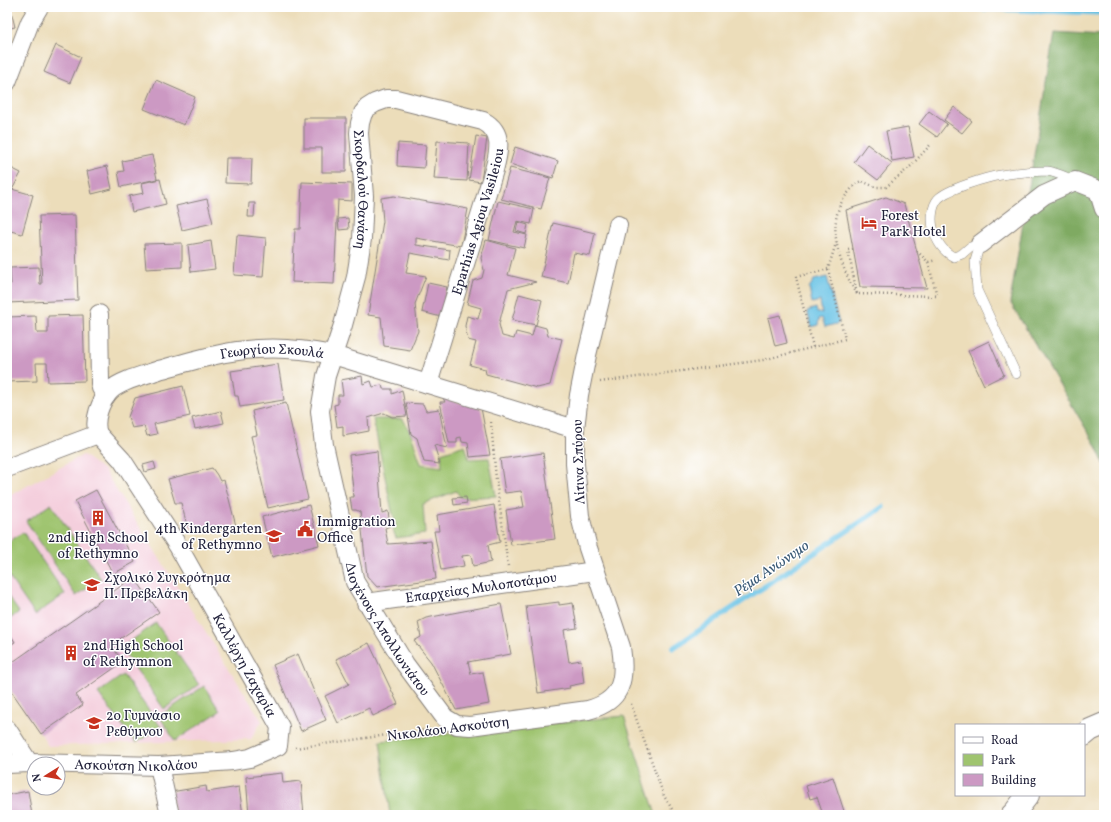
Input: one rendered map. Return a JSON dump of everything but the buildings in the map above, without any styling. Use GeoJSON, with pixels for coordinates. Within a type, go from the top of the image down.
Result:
{"type":"FeatureCollection","features":[{"type":"Feature","properties":{"kind":"street"},"geometry":{"type":"LineString","coordinates":[[7,82],[30,22],[39,7]]}},
{"type":"Feature","properties":{"kind":"street","name":"Eparhias Agiou Vasileiou"},"geometry":{"type":"LineString","coordinates":[[361,117],[364,110],[371,105],[383,100],[396,99],[483,121],[493,128],[497,138],[499,150],[494,170],[428,384]]}},
{"type":"Feature","properties":{"kind":"street","name":"Σκορδαλού Θανάση"},"geometry":{"type":"LineString","coordinates":[[333,355],[356,277],[362,239],[364,212],[359,133],[361,117]]}},
{"type":"Feature","properties":{"kind":"street"},"geometry":{"type":"LineString","coordinates":[[980,244],[1044,195],[1075,181],[1098,190],[1104,210]]}},
{"type":"Feature","properties":{"kind":"street","name":"Λίτινα Σπύρου"},"geometry":{"type":"LineString","coordinates":[[616,693],[622,681],[623,672],[621,647],[595,571],[584,532],[578,497],[574,429],[595,316],[618,225]]}},
{"type":"Feature","properties":{"kind":"street"},"geometry":{"type":"LineString","coordinates":[[99,314],[100,383],[106,396]]}},
{"type":"Feature","properties":{"kind":"street","name":"Γεωργίου Σκουλά"},"geometry":{"type":"LineString","coordinates":[[98,434],[96,424],[97,417],[106,396],[116,386],[133,379],[218,354],[277,348],[313,351],[333,355],[574,429]]}},
{"type":"Feature","properties":{"kind":"street","name":"Διογένους Απολλωνιάτου"},"geometry":{"type":"LineString","coordinates":[[333,355],[322,392],[320,411],[321,427],[355,582],[405,664],[445,718],[457,725]]}},
{"type":"Feature","properties":{"kind":"street"},"geometry":{"type":"LineString","coordinates":[[7,468],[98,434]]}},
{"type":"Feature","properties":{"kind":"street","name":"Καλλέργη Ζαχαρία"},"geometry":{"type":"LineString","coordinates":[[98,434],[122,460],[178,546],[280,727],[270,749]]}},
{"type":"Feature","properties":{"kind":"street","name":"Επαρχείας Μυλοποτάμου"},"geometry":{"type":"LineString","coordinates":[[366,602],[595,571]]}},
{"type":"Feature","properties":{"kind":"street","name":"Νικολάου Ασκούτση"},"geometry":{"type":"LineString","coordinates":[[457,725],[470,726],[588,710],[604,705],[616,693]]}},
{"type":"Feature","properties":{"kind":"street"},"geometry":{"type":"LineString","coordinates":[[1085,734],[1090,730],[1104,724]]}},
{"type":"Feature","properties":{"kind":"street"},"geometry":{"type":"LineString","coordinates":[[7,730],[26,758]]}},
{"type":"Feature","properties":{"kind":"street","name":"Ασκούτση Νικολάου"},"geometry":{"type":"LineString","coordinates":[[66,764],[159,766],[233,761],[250,758],[270,749]]}},
{"type":"Feature","properties":{"kind":"street","name":"Ασκούτση Νικολάου"},"geometry":{"type":"LineString","coordinates":[[7,764],[26,763]]}},
{"type":"Feature","properties":{"kind":"street"},"geometry":{"type":"LineString","coordinates":[[159,766],[170,815]]}},
{"type":"Feature","properties":{"kind":"street"},"geometry":{"type":"LineString","coordinates":[[1012,815],[1027,796]]}},
{"type":"Feature","properties":{"kind":"lane"},"geometry":{"type":"LineString","coordinates":[[980,244],[970,247],[962,254],[954,257],[940,246],[936,238],[932,220],[933,209],[938,199],[945,193],[1001,175],[1048,171],[1075,181]]}},
{"type":"Feature","properties":{"kind":"lane"},"geometry":{"type":"LineString","coordinates":[[980,244],[975,261],[977,290],[1016,374]]}},
{"type":"Feature","properties":{"kind":"path"},"geometry":{"type":"LineString","coordinates":[[857,294],[846,272],[837,240],[835,223],[839,208],[845,196],[856,183],[862,181],[875,187],[886,187],[911,166],[931,144]]}},
{"type":"Feature","properties":{"kind":"path"},"geometry":{"type":"LineString","coordinates":[[582,384],[763,360],[845,339],[828,269],[837,240]]}},
{"type":"Feature","properties":{"kind":"path"},"geometry":{"type":"LineString","coordinates":[[853,249],[848,250],[857,294]]}},
{"type":"Feature","properties":{"kind":"path"},"geometry":{"type":"LineString","coordinates":[[857,294],[937,296],[928,262]]}},
{"type":"Feature","properties":{"kind":"path"},"geometry":{"type":"LineString","coordinates":[[813,347],[796,277],[828,269]]}},
{"type":"Feature","properties":{"kind":"path"},"geometry":{"type":"LineString","coordinates":[[489,402],[496,479],[511,582]]}},
{"type":"Feature","properties":{"kind":"path"},"geometry":{"type":"LineString","coordinates":[[616,693],[625,694],[634,710],[664,796],[674,815]]}},
{"type":"Feature","properties":{"kind":"path","name":"Νικολάου Ασκούτση"},"geometry":{"type":"LineString","coordinates":[[270,749],[287,749],[457,725]]}},
{"type":"Feature","properties":{"kind":"shaded area","name":"Σχολικό Συγκρότημα Π. Πρεβελάκη"},"geometry":{"type":"Polygon","coordinates":[[[83,455],[104,470],[262,721],[251,739],[48,746],[7,672],[7,497],[83,455]]]}},
{"type":"Feature","properties":{"kind":"green space"},"geometry":{"type":"Polygon","coordinates":[[[1054,33],[1104,36],[1104,464],[1095,444],[1010,302],[1054,33]]]}},
{"type":"Feature","properties":{"kind":"green space"},"geometry":{"type":"Polygon","coordinates":[[[373,419],[403,419],[411,434],[421,464],[442,467],[441,453],[465,445],[469,459],[489,458],[496,496],[461,498],[456,491],[423,504],[425,534],[396,538],[393,530],[396,525],[373,419]]]}},
{"type":"Feature","properties":{"kind":"green space"},"geometry":{"type":"Polygon","coordinates":[[[51,504],[101,579],[76,596],[26,521],[51,504]]]}},
{"type":"Feature","properties":{"kind":"green space"},"geometry":{"type":"Polygon","coordinates":[[[23,532],[65,594],[35,615],[7,574],[7,543],[23,532]]]}},
{"type":"Feature","properties":{"kind":"green space"},"geometry":{"type":"Polygon","coordinates":[[[7,595],[19,612],[7,621],[7,595]]]}},
{"type":"Feature","properties":{"kind":"green space"},"geometry":{"type":"Polygon","coordinates":[[[156,623],[199,685],[164,709],[121,648],[156,623]]]}},
{"type":"Feature","properties":{"kind":"green space"},"geometry":{"type":"Polygon","coordinates":[[[123,675],[161,727],[136,743],[98,693],[123,675]]]}},
{"type":"Feature","properties":{"kind":"green space"},"geometry":{"type":"Polygon","coordinates":[[[204,686],[220,711],[175,741],[159,716],[204,686]]]}},
{"type":"Feature","properties":{"kind":"green space"},"geometry":{"type":"Polygon","coordinates":[[[624,716],[656,815],[390,815],[380,741],[624,716]]]}},
{"type":"Feature","properties":{"kind":"water"},"geometry":{"type":"Polygon","coordinates":[[[827,277],[839,323],[825,327],[822,318],[819,319],[818,325],[812,327],[807,311],[816,308],[817,313],[822,313],[820,301],[812,303],[809,288],[814,280],[827,277]]]}},
{"type":"Feature","properties":{"kind":"waterway"},"geometry":{"type":"LineString","coordinates":[[939,7],[1104,13]]}},
{"type":"Feature","properties":{"kind":"waterway","name":"Ρέμα Ανώνυμο"},"geometry":{"type":"LineString","coordinates":[[673,648],[883,507]]}},
{"type":"Feature","properties":{"kind":"place","name":"Forest Park Hotel"},"geometry":{"type":"Point","coordinates":[869,223]}},
{"type":"Feature","properties":{"kind":"place","name":"2nd High School of Rethymno"},"geometry":{"type":"Point","coordinates":[98,518]}},
{"type":"Feature","properties":{"kind":"place","name":"Immigration Office"},"geometry":{"type":"Point","coordinates":[305,529]}},
{"type":"Feature","properties":{"kind":"place","name":"4th Kindergarten of Rethymno"},"geometry":{"type":"Point","coordinates":[274,536]}},
{"type":"Feature","properties":{"kind":"place","name":"Σχολικό Συγκρότημα Π. Πρεβελάκη"},"geometry":{"type":"Point","coordinates":[92,585]}},
{"type":"Feature","properties":{"kind":"place","name":"2nd High School of Rethymnon"},"geometry":{"type":"Point","coordinates":[71,653]}},
{"type":"Feature","properties":{"kind":"place","name":"2ο Γυμνάσιο Ρεθύμνου"},"geometry":{"type":"Point","coordinates":[94,723]}}]}
